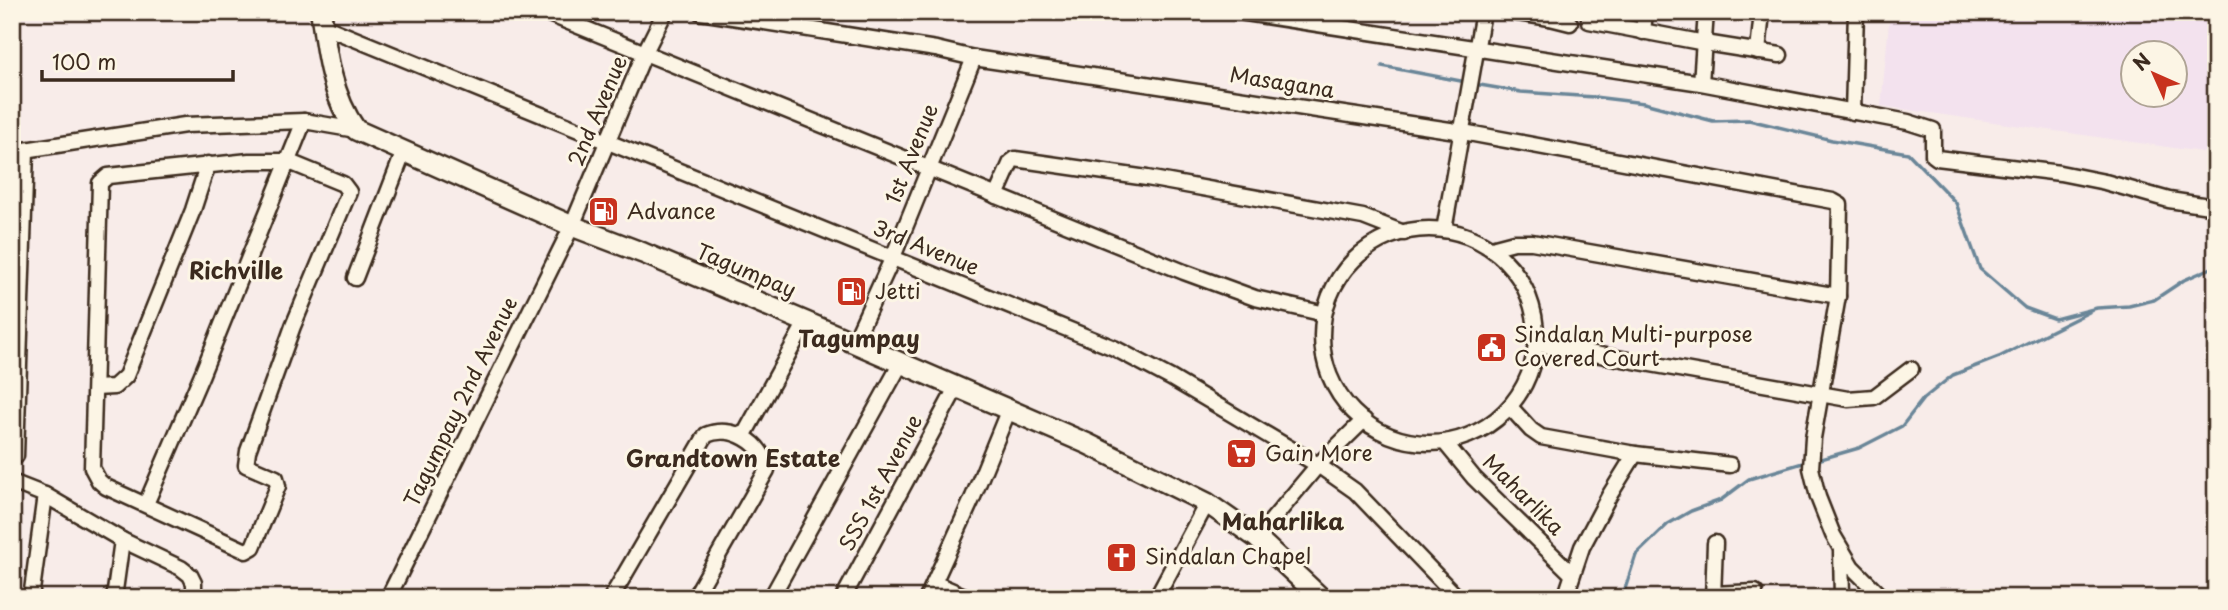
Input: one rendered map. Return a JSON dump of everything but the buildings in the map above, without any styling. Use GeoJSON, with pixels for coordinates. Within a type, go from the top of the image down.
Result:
{"type":"FeatureCollection","features":[{"type":"Feature","properties":{"kind":"main road"},"geometry":{"type":"LineString","coordinates":[[322,19],[339,103],[356,130]]}},
{"type":"Feature","properties":{"kind":"main road","name":"Tagumpay"},"geometry":{"type":"LineString","coordinates":[[356,130],[572,226],[807,322],[1088,444],[1207,503],[1257,538],[1321,598]]}},
{"type":"Feature","properties":{"kind":"street"},"geometry":{"type":"LineString","coordinates":[[544,12],[1184,272],[1255,298],[1321,313]]}},
{"type":"Feature","properties":{"kind":"street","name":"2nd Avenue"},"geometry":{"type":"LineString","coordinates":[[572,226],[664,12]]}},
{"type":"Feature","properties":{"kind":"street","name":"Masagana"},"geometry":{"type":"LineString","coordinates":[[700,12],[936,49],[974,58],[1463,132],[1829,200],[1840,205],[1838,296]]}},
{"type":"Feature","properties":{"kind":"street"},"geometry":{"type":"LineString","coordinates":[[1239,12],[1330,19],[1476,48],[1701,83],[1908,122],[1933,130],[1932,151],[1937,158],[2060,173],[2105,181],[2169,200],[2216,207]]}},
{"type":"Feature","properties":{"kind":"street"},"geometry":{"type":"LineString","coordinates":[[1444,230],[1483,12]]}},
{"type":"Feature","properties":{"kind":"street"},"geometry":{"type":"LineString","coordinates":[[1511,12],[1550,15],[1570,23]]}},
{"type":"Feature","properties":{"kind":"street"},"geometry":{"type":"LineString","coordinates":[[1590,12],[1589,21],[1780,55]]}},
{"type":"Feature","properties":{"kind":"street"},"geometry":{"type":"LineString","coordinates":[[1643,32],[1645,12]]}},
{"type":"Feature","properties":{"kind":"street"},"geometry":{"type":"LineString","coordinates":[[1701,83],[1706,12]]}},
{"type":"Feature","properties":{"kind":"street"},"geometry":{"type":"LineString","coordinates":[[1758,52],[1762,12]]}},
{"type":"Feature","properties":{"kind":"street"},"geometry":{"type":"LineString","coordinates":[[1853,112],[1856,12]]}},
{"type":"Feature","properties":{"kind":"street","name":"3rd Avenue"},"geometry":{"type":"LineString","coordinates":[[322,19],[608,142],[1114,348],[1171,378],[1318,465],[1355,491],[1458,598]]}},
{"type":"Feature","properties":{"kind":"street","name":"1st Avenue"},"geometry":{"type":"LineString","coordinates":[[854,342],[893,257],[974,58]]}},
{"type":"Feature","properties":{"kind":"street"},"geometry":{"type":"LineString","coordinates":[[146,505],[304,121]]}},
{"type":"Feature","properties":{"kind":"street"},"geometry":{"type":"LineString","coordinates":[[16,456],[19,151],[185,125],[304,121],[356,130]]}},
{"type":"Feature","properties":{"kind":"street"},"geometry":{"type":"LineString","coordinates":[[355,278],[404,151]]}},
{"type":"Feature","properties":{"kind":"street"},"geometry":{"type":"LineString","coordinates":[[996,196],[1010,162],[1016,159],[1147,178],[1363,217],[1404,233]]}},
{"type":"Feature","properties":{"kind":"street"},"geometry":{"type":"LineString","coordinates":[[287,161],[343,184],[349,192],[293,326],[248,451],[248,466],[276,478],[278,486],[249,551],[106,487],[92,468],[100,183],[107,176],[208,164],[287,161]]}},
{"type":"Feature","properties":{"kind":"street"},"geometry":{"type":"LineString","coordinates":[[95,388],[114,387],[127,376],[193,210],[208,164]]}},
{"type":"Feature","properties":{"kind":"street","name":"Tagumpay 2nd Avenue"},"geometry":{"type":"LineString","coordinates":[[388,598],[572,226]]}},
{"type":"Feature","properties":{"kind":"street"},"geometry":{"type":"LineString","coordinates":[[1444,230],[1478,239],[1495,247],[1515,270],[1530,307],[1538,344],[1523,387],[1511,408],[1478,433],[1461,442],[1446,444],[1411,441],[1384,433],[1364,420],[1343,401],[1331,378],[1321,348],[1321,313],[1330,291],[1348,269],[1385,238],[1404,233],[1444,230]]}},
{"type":"Feature","properties":{"kind":"street"},"geometry":{"type":"LineString","coordinates":[[1495,247],[1514,242],[1532,242],[1838,296],[1811,468],[1818,498],[1842,550],[1852,567],[1883,598]]}},
{"type":"Feature","properties":{"kind":"street"},"geometry":{"type":"LineString","coordinates":[[744,435],[807,322]]}},
{"type":"Feature","properties":{"kind":"street"},"geometry":{"type":"LineString","coordinates":[[1538,344],[1848,399],[1874,397],[1911,369]]}},
{"type":"Feature","properties":{"kind":"street"},"geometry":{"type":"LineString","coordinates":[[771,598],[901,363]]}},
{"type":"Feature","properties":{"kind":"street","name":"SSS 1st Avenue"},"geometry":{"type":"LineString","coordinates":[[844,598],[956,388]]}},
{"type":"Feature","properties":{"kind":"street"},"geometry":{"type":"LineString","coordinates":[[1511,408],[1541,437],[1635,454],[1730,465]]}},
{"type":"Feature","properties":{"kind":"street"},"geometry":{"type":"LineString","coordinates":[[926,598],[973,497],[1009,409]]}},
{"type":"Feature","properties":{"kind":"street"},"geometry":{"type":"LineString","coordinates":[[1257,538],[1318,465],[1364,420]]}},
{"type":"Feature","properties":{"kind":"street"},"geometry":{"type":"LineString","coordinates":[[611,598],[706,435],[715,432],[744,435],[762,454],[767,470],[694,598]]}},
{"type":"Feature","properties":{"kind":"street","name":"Maharlika"},"geometry":{"type":"LineString","coordinates":[[1446,444],[1474,478],[1572,574]]}},
{"type":"Feature","properties":{"kind":"street","name":"Maharlika"},"geometry":{"type":"LineString","coordinates":[[1565,598],[1572,574],[1598,516],[1635,454]]}},
{"type":"Feature","properties":{"kind":"street"},"geometry":{"type":"LineString","coordinates":[[12,482],[45,495],[122,540],[181,568],[190,575],[194,583],[194,598]]}},
{"type":"Feature","properties":{"kind":"street"},"geometry":{"type":"LineString","coordinates":[[31,598],[45,495]]}},
{"type":"Feature","properties":{"kind":"street"},"geometry":{"type":"LineString","coordinates":[[1156,598],[1207,503]]}},
{"type":"Feature","properties":{"kind":"street"},"geometry":{"type":"LineString","coordinates":[[114,598],[122,540]]}},
{"type":"Feature","properties":{"kind":"street"},"geometry":{"type":"LineString","coordinates":[[1715,543],[1713,596],[1755,592]]}},
{"type":"Feature","properties":{"kind":"street"},"geometry":{"type":"LineString","coordinates":[[1842,550],[1842,598]]}},
{"type":"Feature","properties":{"kind":"street"},"geometry":{"type":"LineString","coordinates":[[934,583],[969,598]]}},
{"type":"Feature","properties":{"kind":"shaded area"},"geometry":{"type":"Polygon","coordinates":[[[1890,12],[2216,12],[2216,154],[1881,106],[1890,12]]]}},
{"type":"Feature","properties":{"kind":"waterway"},"geometry":{"type":"LineString","coordinates":[[1382,66],[1466,82]]}},
{"type":"Feature","properties":{"kind":"waterway"},"geometry":{"type":"LineString","coordinates":[[1474,84],[1521,92],[1644,103],[1713,121],[1749,120],[1832,140],[1908,153],[1956,203],[1980,269],[2025,308],[2055,319],[2097,308],[2129,306],[2154,300],[2184,280],[2216,266]]}},
{"type":"Feature","properties":{"kind":"waterway"},"geometry":{"type":"LineString","coordinates":[[1814,461],[1859,448],[1902,426],[1923,399],[1953,375],[1999,357],[2089,312]]}},
{"type":"Feature","properties":{"kind":"waterway"},"geometry":{"type":"LineString","coordinates":[[1622,598],[1636,555],[1668,524],[1691,511],[1721,500],[1749,479],[1806,462]]}},
{"type":"Feature","properties":{"kind":"place","name":"Advance"},"geometry":{"type":"Point","coordinates":[604,212]}},
{"type":"Feature","properties":{"kind":"place","name":"Jetti"},"geometry":{"type":"Point","coordinates":[852,292]}},
{"type":"Feature","properties":{"kind":"place","name":"Sindalan Multi-purpose Covered Court"},"geometry":{"type":"Point","coordinates":[1491,347]}},
{"type":"Feature","properties":{"kind":"place","name":"Gain More"},"geometry":{"type":"Point","coordinates":[1242,454]}},
{"type":"Feature","properties":{"kind":"place","name":"Sindalan Chapel"},"geometry":{"type":"Point","coordinates":[1122,557]}},
{"type":"Feature","properties":{"kind":"district","name":"Richville"},"geometry":{"type":"Point","coordinates":[236,271]}},
{"type":"Feature","properties":{"kind":"district","name":"Tagumpay"},"geometry":{"type":"Point","coordinates":[859,339]}},
{"type":"Feature","properties":{"kind":"district","name":"Grandtown Estate"},"geometry":{"type":"Point","coordinates":[733,459]}},
{"type":"Feature","properties":{"kind":"district","name":"Maharlika"},"geometry":{"type":"Point","coordinates":[1283,522]}}]}
